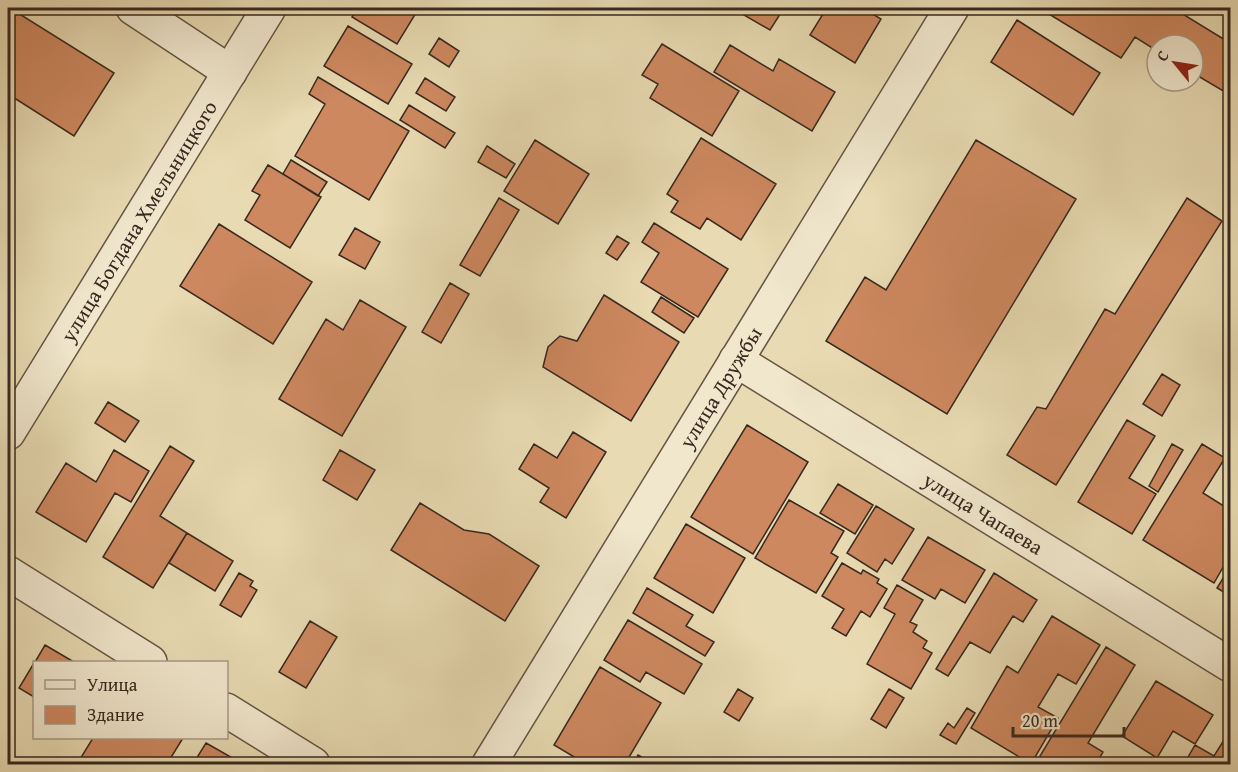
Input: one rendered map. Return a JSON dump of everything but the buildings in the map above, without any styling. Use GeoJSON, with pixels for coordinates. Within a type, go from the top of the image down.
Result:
{"type":"FeatureCollection","features":[{"type":"Feature","properties":{"kind":"street"},"geometry":{"type":"LineString","coordinates":[[133,8],[230,72]]}},
{"type":"Feature","properties":{"kind":"street","name":"улица Богдана Хмельницкого"},"geometry":{"type":"LineString","coordinates":[[8,433],[269,8]]}},
{"type":"Feature","properties":{"kind":"street","name":"улица Дружбы"},"geometry":{"type":"LineString","coordinates":[[489,765],[952,8]]}},
{"type":"Feature","properties":{"kind":"street","name":"улица Чапаева"},"geometry":{"type":"LineString","coordinates":[[736,360],[1230,665]]}},
{"type":"Feature","properties":{"kind":"street"},"geometry":{"type":"LineString","coordinates":[[8,573],[147,661]]}},
{"type":"Feature","properties":{"kind":"street"},"geometry":{"type":"LineString","coordinates":[[228,712],[313,765]]}}]}
